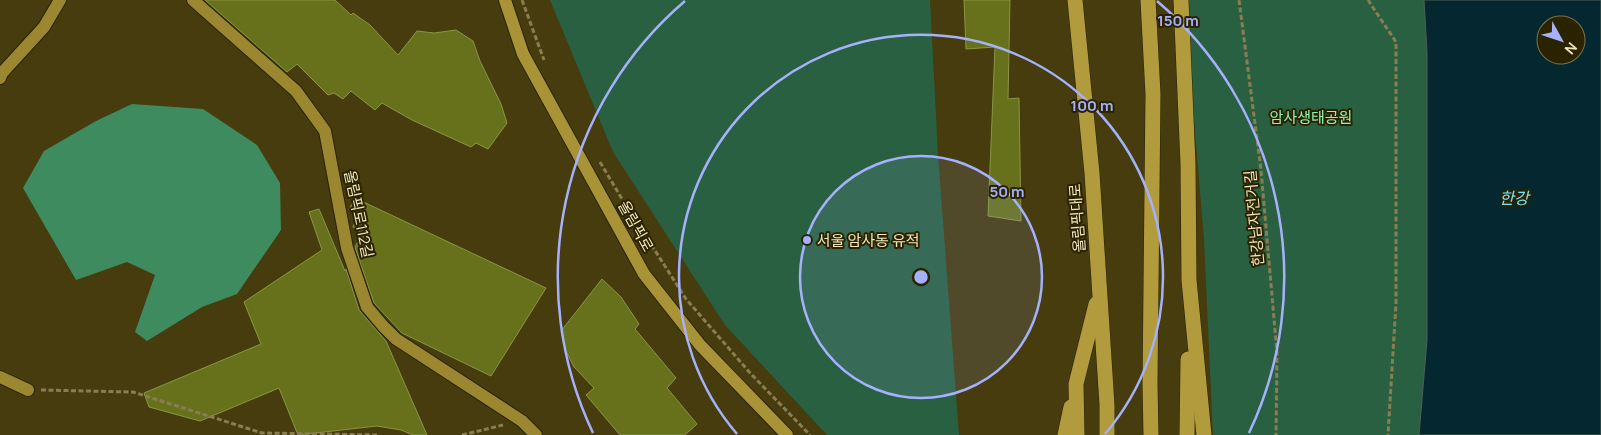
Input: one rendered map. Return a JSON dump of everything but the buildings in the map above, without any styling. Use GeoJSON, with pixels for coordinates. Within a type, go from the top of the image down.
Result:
{"type":"FeatureCollection","features":[{"type":"Feature","properties":{"kind":"highway","name":"올림픽대로"},"geometry":{"type":"LineString","coordinates":[[1074,0],[1092,173],[1107,405],[1107,435]]}},
{"type":"Feature","properties":{"kind":"highway"},"geometry":{"type":"LineString","coordinates":[[1148,0],[1153,94],[1151,435]]}},
{"type":"Feature","properties":{"kind":"highway"},"geometry":{"type":"LineString","coordinates":[[1180,0],[1188,164],[1187,435]]}},
{"type":"Feature","properties":{"kind":"highway"},"geometry":{"type":"LineString","coordinates":[[1189,280],[1204,435]]}},
{"type":"Feature","properties":{"kind":"highway"},"geometry":{"type":"LineString","coordinates":[[1065,435],[1100,291]]}},
{"type":"Feature","properties":{"kind":"highway"},"geometry":{"type":"LineString","coordinates":[[1076,384],[1077,435]]}},
{"type":"Feature","properties":{"kind":"main road","name":"올림픽로"},"geometry":{"type":"LineString","coordinates":[[505,0],[523,54],[644,274],[700,345],[787,435]]}},
{"type":"Feature","properties":{"kind":"street"},"geometry":{"type":"LineString","coordinates":[[0,78],[2,73],[44,27],[60,0]]}},
{"type":"Feature","properties":{"kind":"street","name":"올림픽로112길"},"geometry":{"type":"LineString","coordinates":[[193,0],[296,91],[325,130],[347,248],[367,306],[382,326],[396,339],[522,421],[536,435]]}},
{"type":"Feature","properties":{"kind":"street"},"geometry":{"type":"LineString","coordinates":[[0,377],[28,390]]}},
{"type":"Feature","properties":{"kind":"path"},"geometry":{"type":"LineString","coordinates":[[522,0],[545,63]]}},
{"type":"Feature","properties":{"kind":"path","name":"한강남자전거길"},"geometry":{"type":"LineString","coordinates":[[1239,0],[1261,170],[1277,353],[1276,435]]}},
{"type":"Feature","properties":{"kind":"path"},"geometry":{"type":"LineString","coordinates":[[1368,0],[1396,42],[1396,303],[1388,435]]}},
{"type":"Feature","properties":{"kind":"path"},"geometry":{"type":"LineString","coordinates":[[597,156],[622,199],[686,298],[751,374],[810,435]]}},
{"type":"Feature","properties":{"kind":"path"},"geometry":{"type":"LineString","coordinates":[[28,390],[133,392],[262,432],[378,435]]}},
{"type":"Feature","properties":{"kind":"path"},"geometry":{"type":"LineString","coordinates":[[462,435],[522,421]]}},
{"type":"Feature","properties":{"kind":"green space","name":"서울 암사동 유적"},"geometry":{"type":"Polygon","coordinates":[[[550,0],[930,0],[938,155],[959,435],[827,435],[725,325],[613,152],[550,0]]]}},
{"type":"Feature","properties":{"kind":"green space","name":"암사생태공원"},"geometry":{"type":"Polygon","coordinates":[[[1184,0],[1424,0],[1427,52],[1427,340],[1419,435],[1213,435],[1204,239],[1184,0]]]}},
{"type":"Feature","properties":{"kind":"green space"},"geometry":{"type":"Polygon","coordinates":[[[132,104],[203,109],[257,145],[280,183],[281,230],[237,294],[202,307],[147,341],[135,332],[155,275],[127,262],[76,280],[23,188],[44,151],[96,121],[132,104]]]}},
{"type":"Feature","properties":{"kind":"water","name":"한강"},"geometry":{"type":"Polygon","coordinates":[[[1424,0],[1601,0],[1601,435],[1419,435],[1427,340],[1427,52],[1424,0]]]}},
{"type":"Feature","properties":{"kind":"place","name":"서울 암사동 유적"},"geometry":{"type":"Point","coordinates":[807,240]}}]}
